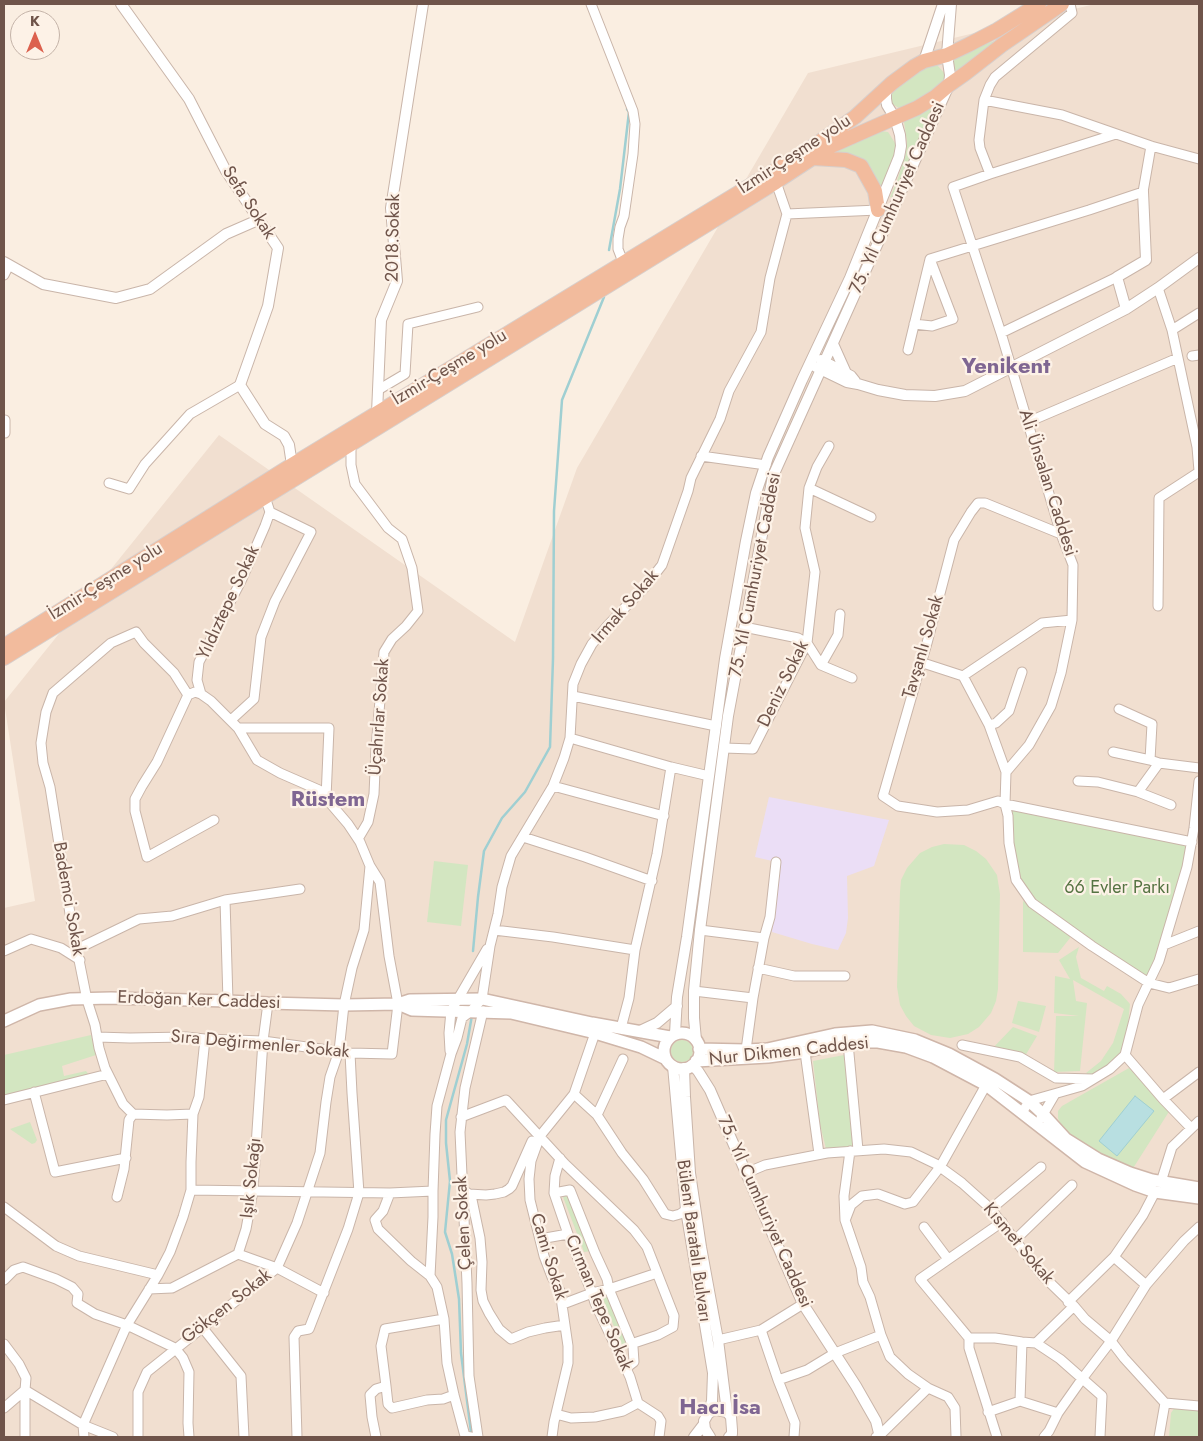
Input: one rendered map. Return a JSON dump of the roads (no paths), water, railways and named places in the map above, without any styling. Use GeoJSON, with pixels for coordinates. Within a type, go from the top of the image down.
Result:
{"type":"FeatureCollection","features":[{"type":"Feature","properties":{"kind":"highway"},"geometry":{"type":"LineString","coordinates":[[947,55],[996,30],[1039,4]]}},
{"type":"Feature","properties":{"kind":"highway"},"geometry":{"type":"LineString","coordinates":[[949,85],[1002,45],[1062,4]]}},
{"type":"Feature","properties":{"kind":"highway","name":"İzmir-Çeşme yolu"},"geometry":{"type":"LineString","coordinates":[[4,646],[292,465],[802,154],[855,117],[892,83],[924,61],[947,55]]}},
{"type":"Feature","properties":{"kind":"highway","name":"İzmir-Çeşme yolu"},"geometry":{"type":"LineString","coordinates":[[4,658],[776,182],[831,146],[917,108],[935,97],[949,85]]}},
{"type":"Feature","properties":{"kind":"highway"},"geometry":{"type":"LineString","coordinates":[[813,158],[846,160],[861,166],[874,191],[878,210]]}},
{"type":"Feature","properties":{"kind":"main road","name":"Erdoğan Ker Caddesi"},"geometry":{"type":"LineString","coordinates":[[4,1021],[39,1005],[71,999],[228,1000],[344,1005],[398,1004],[412,1010],[482,999],[592,1023],[673,1036]]}},
{"type":"Feature","properties":{"kind":"main road","name":"Erdoğan Ker Caddesi"},"geometry":{"type":"LineString","coordinates":[[453,1005],[471,1011],[511,1013],[595,1033],[641,1047],[682,1064]]}},
{"type":"Feature","properties":{"kind":"main road","name":"Nur Dikmen Caddesi"},"geometry":{"type":"LineString","coordinates":[[698,1045],[746,1050],[767,1048],[835,1034],[872,1031],[915,1040],[949,1054],[995,1079],[1029,1101],[1066,1139],[1098,1159],[1152,1180],[1158,1187],[1199,1198]]}},
{"type":"Feature","properties":{"kind":"main road"},"geometry":{"type":"LineString","coordinates":[[686,1034],[698,1045],[699,1054],[682,1064],[664,1054],[666,1042],[673,1036],[686,1034]]}},
{"type":"Feature","properties":{"kind":"main road","name":"Nur Dikmen Caddesi"},"geometry":{"type":"LineString","coordinates":[[682,1064],[768,1057],[848,1043],[878,1042],[906,1047],[933,1056],[986,1085],[1085,1162],[1135,1185],[1199,1188]]}},
{"type":"Feature","properties":{"kind":"street","name":"Sefa Sokak"},"geometry":{"type":"LineString","coordinates":[[121,4],[189,99],[226,171],[278,248],[268,306],[240,386]]}},
{"type":"Feature","properties":{"kind":"street","name":"2018.Sokak"},"geometry":{"type":"LineString","coordinates":[[377,413],[381,320],[396,281],[391,208],[423,4]]}},
{"type":"Feature","properties":{"kind":"street"},"geometry":{"type":"LineString","coordinates":[[591,4],[633,111],[633,154],[624,216],[618,239],[618,249],[623,262]]}},
{"type":"Feature","properties":{"kind":"street"},"geometry":{"type":"LineString","coordinates":[[924,61],[943,4]]}},
{"type":"Feature","properties":{"kind":"street"},"geometry":{"type":"LineString","coordinates":[[949,85],[950,76],[947,55],[951,4]]}},
{"type":"Feature","properties":{"kind":"street"},"geometry":{"type":"LineString","coordinates":[[1070,4],[1072,13],[995,77],[984,100],[979,140],[980,148],[990,174],[1116,134]]}},
{"type":"Feature","properties":{"kind":"street"},"geometry":{"type":"LineString","coordinates":[[948,36],[956,43],[968,44]]}},
{"type":"Feature","properties":{"kind":"street","name":"75. Yıl Cumhuriyet Caddesi"},"geometry":{"type":"LineString","coordinates":[[673,1036],[725,659],[756,493],[811,359],[850,278],[892,175],[901,146],[895,118],[887,105],[886,99],[886,92],[892,83]]}},
{"type":"Feature","properties":{"kind":"street","name":"75. Yıl Cumhuriyet Caddesi"},"geometry":{"type":"LineString","coordinates":[[698,1045],[694,991],[700,930],[728,716],[773,476],[949,85]]}},
{"type":"Feature","properties":{"kind":"street"},"geometry":{"type":"LineString","coordinates":[[984,100],[1062,115],[1151,146],[1199,159]]}},
{"type":"Feature","properties":{"kind":"street"},"geometry":{"type":"LineString","coordinates":[[1001,333],[1117,277],[1146,260],[1143,192],[1151,146]]}},
{"type":"Feature","properties":{"kind":"street","name":"Ali Ünsalan Caddesi"},"geometry":{"type":"LineString","coordinates":[[990,174],[953,187],[1001,333],[1061,534],[1073,566],[1072,620],[1061,673],[1051,706],[1029,745],[1006,772]]}},
{"type":"Feature","properties":{"kind":"street"},"geometry":{"type":"LineString","coordinates":[[776,182],[787,214],[878,210]]}},
{"type":"Feature","properties":{"kind":"street"},"geometry":{"type":"LineString","coordinates":[[930,259],[1143,192]]}},
{"type":"Feature","properties":{"kind":"street","name":"Irmak Sokak"},"geometry":{"type":"LineString","coordinates":[[490,946],[502,887],[511,856],[553,786],[564,758],[570,738],[573,684],[581,664],[592,644],[644,588],[662,565],[691,478],[720,419],[729,391],[761,332],[770,278],[787,214]]}},
{"type":"Feature","properties":{"kind":"street"},"geometry":{"type":"LineString","coordinates":[[4,275],[6,263],[43,284],[116,298],[150,289],[226,234],[258,220]]}},
{"type":"Feature","properties":{"kind":"street"},"geometry":{"type":"LineString","coordinates":[[811,359],[846,382],[878,390],[905,395],[935,396],[965,391],[1126,308],[1158,288],[1199,258]]}},
{"type":"Feature","properties":{"kind":"street"},"geometry":{"type":"LineString","coordinates":[[908,350],[930,259]]}},
{"type":"Feature","properties":{"kind":"street"},"geometry":{"type":"LineString","coordinates":[[914,324],[932,326],[953,319],[930,259]]}},
{"type":"Feature","properties":{"kind":"street"},"geometry":{"type":"LineString","coordinates":[[1117,277],[1126,308]]}},
{"type":"Feature","properties":{"kind":"street"},"geometry":{"type":"LineString","coordinates":[[1158,288],[1172,330],[1198,448],[1199,472],[1159,498],[1158,606]]}},
{"type":"Feature","properties":{"kind":"street"},"geometry":{"type":"LineString","coordinates":[[378,390],[405,374],[408,324],[478,307]]}},
{"type":"Feature","properties":{"kind":"street"},"geometry":{"type":"LineString","coordinates":[[1172,330],[1199,313]]}},
{"type":"Feature","properties":{"kind":"street"},"geometry":{"type":"LineString","coordinates":[[833,344],[843,368],[858,384]]}},
{"type":"Feature","properties":{"kind":"street"},"geometry":{"type":"LineString","coordinates":[[1028,422],[1178,358]]}},
{"type":"Feature","properties":{"kind":"street"},"geometry":{"type":"LineString","coordinates":[[824,366],[847,374]]}},
{"type":"Feature","properties":{"kind":"street"},"geometry":{"type":"LineString","coordinates":[[109,483],[130,489],[145,464],[190,414],[240,386],[265,424],[284,436],[289,445],[292,465]]}},
{"type":"Feature","properties":{"kind":"street"},"geometry":{"type":"LineString","coordinates":[[4,433],[5,420]]}},
{"type":"Feature","properties":{"kind":"street","name":"Üçahırlar Sokak"},"geometry":{"type":"LineString","coordinates":[[351,444],[351,466],[355,484],[388,528],[402,539],[412,568],[418,610],[406,626],[392,639],[384,652],[374,794],[368,822],[358,839]]}},
{"type":"Feature","properties":{"kind":"street","name":"Deniz Sokak"},"geometry":{"type":"LineString","coordinates":[[724,748],[753,749],[807,643],[815,572],[805,528],[809,488],[817,467],[829,446]]}},
{"type":"Feature","properties":{"kind":"street"},"geometry":{"type":"LineString","coordinates":[[701,456],[766,465]]}},
{"type":"Feature","properties":{"kind":"street"},"geometry":{"type":"LineString","coordinates":[[809,488],[871,517]]}},
{"type":"Feature","properties":{"kind":"street"},"geometry":{"type":"LineString","coordinates":[[231,720],[254,699],[262,637],[275,601],[311,532],[270,512],[265,497]]}},
{"type":"Feature","properties":{"kind":"street","name":"Tavşanlı Sokak"},"geometry":{"type":"LineString","coordinates":[[1005,804],[998,801],[968,810],[937,812],[898,806],[883,796],[954,540],[981,503],[1061,534]]}},
{"type":"Feature","properties":{"kind":"street","name":"Yıldıztepe Sokak"},"geometry":{"type":"LineString","coordinates":[[202,694],[198,680],[200,662],[240,581],[270,512]]}},
{"type":"Feature","properties":{"kind":"street"},"geometry":{"type":"LineString","coordinates":[[821,665],[838,635],[840,614]]}},
{"type":"Feature","properties":{"kind":"street"},"geometry":{"type":"LineString","coordinates":[[964,676],[1042,623],[1072,620]]}},
{"type":"Feature","properties":{"kind":"street"},"geometry":{"type":"LineString","coordinates":[[744,627],[798,638],[807,643],[821,665],[852,678]]}},
{"type":"Feature","properties":{"kind":"street","name":"Bademci Sokak"},"geometry":{"type":"LineString","coordinates":[[132,1114],[123,1104],[108,1074],[99,1048],[87,1000],[71,920],[50,787],[43,763],[41,743],[46,712],[53,693],[111,643],[136,632],[144,643],[174,673],[188,695]]}},
{"type":"Feature","properties":{"kind":"street"},"geometry":{"type":"LineString","coordinates":[[920,662],[964,676],[989,725],[1006,772],[1005,804],[1008,816],[1009,843],[1016,880],[1032,903],[1092,946],[1149,983],[1169,988],[1199,979]]}},
{"type":"Feature","properties":{"kind":"street"},"geometry":{"type":"LineString","coordinates":[[989,725],[996,723],[1009,712],[1022,672]]}},
{"type":"Feature","properties":{"kind":"street"},"geometry":{"type":"LineString","coordinates":[[214,820],[147,857],[135,799],[157,762],[188,695],[195,692],[202,694],[231,720],[246,739],[257,760],[280,773],[319,790],[348,824],[358,839],[370,866],[380,882],[389,956],[398,1004]]}},
{"type":"Feature","properties":{"kind":"street"},"geometry":{"type":"LineString","coordinates":[[573,696],[716,726]]}},
{"type":"Feature","properties":{"kind":"street"},"geometry":{"type":"LineString","coordinates":[[1119,709],[1152,724],[1155,761],[1138,792]]}},
{"type":"Feature","properties":{"kind":"street"},"geometry":{"type":"LineString","coordinates":[[238,728],[329,728],[326,798]]}},
{"type":"Feature","properties":{"kind":"street"},"geometry":{"type":"LineString","coordinates":[[570,738],[709,776]]}},
{"type":"Feature","properties":{"kind":"street"},"geometry":{"type":"LineString","coordinates":[[1113,752],[1199,768]]}},
{"type":"Feature","properties":{"kind":"street"},"geometry":{"type":"LineString","coordinates":[[622,1028],[629,998],[635,950],[652,881],[671,767]]}},
{"type":"Feature","properties":{"kind":"street"},"geometry":{"type":"LineString","coordinates":[[1078,781],[1098,782],[1138,792],[1171,805]]}},
{"type":"Feature","properties":{"kind":"street"},"geometry":{"type":"LineString","coordinates":[[1022,1113],[1029,1101],[1082,1086],[1110,1069],[1125,1055],[1138,1005],[1159,961],[1187,867],[1197,828],[1199,781]]}},
{"type":"Feature","properties":{"kind":"street"},"geometry":{"type":"LineString","coordinates":[[553,786],[664,816]]}},
{"type":"Feature","properties":{"kind":"street"},"geometry":{"type":"LineString","coordinates":[[1005,804],[1192,842]]}},
{"type":"Feature","properties":{"kind":"street"},"geometry":{"type":"LineString","coordinates":[[523,837],[652,881]]}},
{"type":"Feature","properties":{"kind":"street"},"geometry":{"type":"LineString","coordinates":[[746,1050],[752,998],[770,917],[776,862]]}},
{"type":"Feature","properties":{"kind":"street"},"geometry":{"type":"LineString","coordinates":[[339,1051],[344,1005],[352,968],[364,930],[370,866]]}},
{"type":"Feature","properties":{"kind":"street"},"geometry":{"type":"LineString","coordinates":[[77,949],[139,919],[172,916],[225,900],[300,889]]}},
{"type":"Feature","properties":{"kind":"street"},"geometry":{"type":"LineString","coordinates":[[225,900],[228,1000]]}},
{"type":"Feature","properties":{"kind":"street"},"geometry":{"type":"LineString","coordinates":[[494,930],[635,950]]}},
{"type":"Feature","properties":{"kind":"street"},"geometry":{"type":"LineString","coordinates":[[700,930],[764,938]]}},
{"type":"Feature","properties":{"kind":"street"},"geometry":{"type":"LineString","coordinates":[[1164,944],[1199,931]]}},
{"type":"Feature","properties":{"kind":"street"},"geometry":{"type":"LineString","coordinates":[[4,951],[31,939],[61,948],[80,960]]}},
{"type":"Feature","properties":{"kind":"street"},"geometry":{"type":"LineString","coordinates":[[430,1276],[437,1106],[462,1018],[482,999],[490,946]]}},
{"type":"Feature","properties":{"kind":"street"},"geometry":{"type":"LineString","coordinates":[[451,1054],[449,1033],[453,1005],[490,946]]}},
{"type":"Feature","properties":{"kind":"street"},"geometry":{"type":"LineString","coordinates":[[758,968],[794,976],[845,976]]}},
{"type":"Feature","properties":{"kind":"street"},"geometry":{"type":"LineString","coordinates":[[694,991],[752,998]]}},
{"type":"Feature","properties":{"kind":"street","name":"Işık Sokağı"},"geometry":{"type":"LineString","coordinates":[[238,1254],[246,1229],[253,1191],[263,1041],[268,1003]]}},
{"type":"Feature","properties":{"kind":"street","name":"Sıra Değirmenler Sokak"},"geometry":{"type":"LineString","coordinates":[[97,1037],[186,1037],[263,1041],[339,1051],[392,1054],[398,1004]]}},
{"type":"Feature","properties":{"kind":"street"},"geometry":{"type":"LineString","coordinates":[[640,1031],[657,1023],[677,1006]]}},
{"type":"Feature","properties":{"kind":"street","name":"Çelen Sokak"},"geometry":{"type":"LineString","coordinates":[[478,1437],[469,1376],[468,1194],[460,1132],[465,1088],[484,1011]]}},
{"type":"Feature","properties":{"kind":"street","name":"Cami Sokak"},"geometry":{"type":"LineString","coordinates":[[552,1437],[568,1363],[568,1346],[560,1291],[552,1277],[540,1239],[530,1200],[528,1179],[538,1134],[574,1094],[595,1033]]}},
{"type":"Feature","properties":{"kind":"street"},"geometry":{"type":"LineString","coordinates":[[84,1437],[83,1425],[128,1325],[170,1252],[191,1190],[194,1114],[199,1097],[205,1039]]}},
{"type":"Feature","properties":{"kind":"street"},"geometry":{"type":"LineString","coordinates":[[848,1043],[854,1150],[844,1196],[845,1220],[861,1267],[863,1282],[870,1297],[881,1335],[890,1357],[908,1374],[928,1388],[948,1398],[955,1408],[956,1437]]}},
{"type":"Feature","properties":{"kind":"street"},"geometry":{"type":"LineString","coordinates":[[962,1045],[1020,1057],[1056,1078],[1093,1079]]}},
{"type":"Feature","properties":{"kind":"street","name":"Gökçen Sokak"},"geometry":{"type":"LineString","coordinates":[[138,1437],[138,1392],[147,1372],[277,1268],[298,1223],[320,1153],[330,1077],[339,1051]]}},
{"type":"Feature","properties":{"kind":"street"},"geometry":{"type":"LineString","coordinates":[[298,1437],[294,1337],[298,1331],[309,1329],[360,1193],[350,1052]]}},
{"type":"Feature","properties":{"kind":"street"},"geometry":{"type":"LineString","coordinates":[[805,1052],[819,1154]]}},
{"type":"Feature","properties":{"kind":"street"},"geometry":{"type":"LineString","coordinates":[[1125,1055],[1190,1128]]}},
{"type":"Feature","properties":{"kind":"street"},"geometry":{"type":"LineString","coordinates":[[597,1115],[623,1059]]}},
{"type":"Feature","properties":{"kind":"street","name":"75. Yıl Cumhuriyet Caddesi"},"geometry":{"type":"LineString","coordinates":[[682,1064],[698,1071],[710,1090],[803,1304],[876,1421],[879,1437]]}},
{"type":"Feature","properties":{"kind":"street","name":"Bülent Baratalı Bulvarı"},"geometry":{"type":"LineString","coordinates":[[682,1064],[686,1210],[713,1373],[712,1401],[706,1419]]}},
{"type":"Feature","properties":{"kind":"street","name":"Bülent Baratalı Bulvarı"},"geometry":{"type":"LineString","coordinates":[[682,1064],[692,1190],[718,1340],[728,1412],[731,1417],[731,1436]]}},
{"type":"Feature","properties":{"kind":"street"},"geometry":{"type":"LineString","coordinates":[[1163,1099],[1199,1072]]}},
{"type":"Feature","properties":{"kind":"street"},"geometry":{"type":"LineString","coordinates":[[4,1100],[108,1074]]}},
{"type":"Feature","properties":{"kind":"street"},"geometry":{"type":"LineString","coordinates":[[845,1220],[851,1205],[862,1196],[878,1194],[905,1204],[913,1202],[940,1167],[986,1085]]}},
{"type":"Feature","properties":{"kind":"street"},"geometry":{"type":"LineString","coordinates":[[34,1092],[55,1172],[126,1158]]}},
{"type":"Feature","properties":{"kind":"street"},"geometry":{"type":"LineString","coordinates":[[574,1094],[597,1115],[622,1153],[643,1179],[665,1214],[673,1216],[686,1210]]}},
{"type":"Feature","properties":{"kind":"street"},"geometry":{"type":"LineString","coordinates":[[1036,1124],[1044,1115],[1055,1094]]}},
{"type":"Feature","properties":{"kind":"street"},"geometry":{"type":"LineString","coordinates":[[461,1117],[506,1100],[560,1158],[634,1230],[647,1247],[674,1316],[673,1327],[658,1335],[631,1344]]}},
{"type":"Feature","properties":{"kind":"street"},"geometry":{"type":"LineString","coordinates":[[117,1197],[126,1158],[129,1120],[132,1114],[167,1116],[194,1114]]}},
{"type":"Feature","properties":{"kind":"street"},"geometry":{"type":"LineString","coordinates":[[1036,1343],[1114,1257],[1143,1216],[1158,1187],[1172,1146],[1199,1121]]}},
{"type":"Feature","properties":{"kind":"street"},"geometry":{"type":"LineString","coordinates":[[538,1134],[509,1189],[504,1192],[486,1195],[468,1194],[480,1238],[482,1262],[481,1290],[483,1301],[489,1313],[499,1329],[511,1339],[528,1332],[565,1325]]}},
{"type":"Feature","properties":{"kind":"street","name":"Kısmet Sokak"},"geometry":{"type":"LineString","coordinates":[[746,1173],[765,1165],[819,1154],[884,1149],[912,1152],[940,1167],[992,1209],[1042,1275],[1111,1341],[1166,1404]]}},
{"type":"Feature","properties":{"kind":"street","name":"Cırman Tepe Sokak"},"geometry":{"type":"LineString","coordinates":[[560,1158],[554,1176],[554,1193],[595,1303],[630,1376],[638,1403]]}},
{"type":"Feature","properties":{"kind":"street"},"geometry":{"type":"LineString","coordinates":[[992,1209],[1042,1167]]}},
{"type":"Feature","properties":{"kind":"street"},"geometry":{"type":"LineString","coordinates":[[1015,1240],[1072,1185]]}},
{"type":"Feature","properties":{"kind":"street"},"geometry":{"type":"LineString","coordinates":[[191,1190],[360,1193],[432,1191]]}},
{"type":"Feature","properties":{"kind":"street"},"geometry":{"type":"LineString","coordinates":[[554,1193],[570,1190],[607,1279],[609,1289],[633,1347],[634,1362],[626,1368]]}},
{"type":"Feature","properties":{"kind":"street"},"geometry":{"type":"LineString","coordinates":[[390,1193],[384,1211],[375,1220],[378,1229],[411,1261],[430,1276],[437,1287],[444,1319],[447,1363],[454,1395],[466,1436],[471,1437]]}},
{"type":"Feature","properties":{"kind":"street"},"geometry":{"type":"LineString","coordinates":[[4,1207],[56,1246],[79,1256],[158,1275]]}},
{"type":"Feature","properties":{"kind":"street"},"geometry":{"type":"LineString","coordinates":[[996,1437],[969,1348],[969,1338],[920,1280],[1002,1222]]}},
{"type":"Feature","properties":{"kind":"street"},"geometry":{"type":"LineString","coordinates":[[924,1227],[948,1259]]}},
{"type":"Feature","properties":{"kind":"street"},"geometry":{"type":"LineString","coordinates":[[1044,1437],[1049,1432],[1058,1413],[1111,1341],[1146,1285],[1184,1241],[1199,1227]]}},
{"type":"Feature","properties":{"kind":"street"},"geometry":{"type":"LineString","coordinates":[[540,1239],[568,1234]]}},
{"type":"Feature","properties":{"kind":"street"},"geometry":{"type":"LineString","coordinates":[[149,1289],[172,1288],[238,1254],[277,1268],[324,1292]]}},
{"type":"Feature","properties":{"kind":"street"},"geometry":{"type":"LineString","coordinates":[[1114,1257],[1146,1285]]}},
{"type":"Feature","properties":{"kind":"street"},"geometry":{"type":"LineString","coordinates":[[4,1280],[14,1270],[22,1267],[56,1278],[72,1287],[78,1294],[77,1303],[96,1314],[128,1325],[175,1348],[183,1358],[189,1372],[188,1423],[190,1437]]}},
{"type":"Feature","properties":{"kind":"street"},"geometry":{"type":"LineString","coordinates":[[563,1304],[657,1273]]}},
{"type":"Feature","properties":{"kind":"street"},"geometry":{"type":"LineString","coordinates":[[718,1340],[761,1330],[803,1304]]}},
{"type":"Feature","properties":{"kind":"street"},"geometry":{"type":"LineString","coordinates":[[444,1319],[385,1329],[381,1346],[388,1404],[392,1408],[426,1400],[443,1399],[454,1395]]}},
{"type":"Feature","properties":{"kind":"street"},"geometry":{"type":"LineString","coordinates":[[202,1327],[242,1376],[244,1437]]}},
{"type":"Feature","properties":{"kind":"street"},"geometry":{"type":"LineString","coordinates":[[761,1330],[795,1423],[794,1437]]}},
{"type":"Feature","properties":{"kind":"street"},"geometry":{"type":"LineString","coordinates":[[778,1380],[807,1370],[835,1353],[881,1335]]}},
{"type":"Feature","properties":{"kind":"street"},"geometry":{"type":"LineString","coordinates":[[969,1338],[995,1338],[1036,1343],[1060,1359],[1102,1396],[1100,1437]]}},
{"type":"Feature","properties":{"kind":"street"},"geometry":{"type":"LineString","coordinates":[[1020,1401],[1022,1342]]}},
{"type":"Feature","properties":{"kind":"street"},"geometry":{"type":"LineString","coordinates":[[4,1344],[19,1364],[26,1378],[25,1437]]}},
{"type":"Feature","properties":{"kind":"street"},"geometry":{"type":"LineString","coordinates":[[376,1437],[370,1395],[376,1389],[386,1386]]}},
{"type":"Feature","properties":{"kind":"street"},"geometry":{"type":"LineString","coordinates":[[879,1437],[928,1388]]}},
{"type":"Feature","properties":{"kind":"street"},"geometry":{"type":"LineString","coordinates":[[25,1390],[83,1425],[113,1437]]}},
{"type":"Feature","properties":{"kind":"street"},"geometry":{"type":"LineString","coordinates":[[4,1408],[25,1390]]}},
{"type":"Feature","properties":{"kind":"street"},"geometry":{"type":"LineString","coordinates":[[988,1412],[1020,1401],[1058,1413]]}},
{"type":"Feature","properties":{"kind":"street"},"geometry":{"type":"LineString","coordinates":[[556,1414],[571,1418],[595,1417],[623,1411],[638,1403],[658,1416],[661,1422],[659,1437]]}},
{"type":"Feature","properties":{"kind":"street"},"geometry":{"type":"LineString","coordinates":[[1160,1437],[1166,1404],[1199,1406]]}},
{"type":"Feature","properties":{"kind":"street"},"geometry":{"type":"LineString","coordinates":[[694,1437],[706,1419],[717,1410],[728,1412]]}},
{"type":"Feature","properties":{"kind":"street"},"geometry":{"type":"LineString","coordinates":[[706,1419],[706,1434],[710,1437]]}},
{"type":"Feature","properties":{"kind":"water"},"geometry":{"type":"Polygon","coordinates":[[[1135,1096],[1154,1111],[1117,1156],[1099,1141],[1135,1096]]]}},
{"type":"Feature","properties":{"kind":"waterway"},"geometry":{"type":"LineString","coordinates":[[609,250],[620,189],[629,112],[627,109]]}},
{"type":"Feature","properties":{"kind":"waterway"},"geometry":{"type":"LineString","coordinates":[[473,951],[484,851],[502,818],[525,792],[550,747],[553,659],[554,511],[562,400],[604,297]]}},
{"type":"Feature","properties":{"kind":"waterway"},"geometry":{"type":"LineString","coordinates":[[471,1432],[461,1353],[459,1299],[452,1254],[445,1232],[450,1181],[446,1143],[446,1120],[467,1044],[472,1015]]}},
{"type":"Feature","properties":{"kind":"district","name":"Yenikent"},"geometry":{"type":"Point","coordinates":[1006,368]}},
{"type":"Feature","properties":{"kind":"district","name":"Rüstem"},"geometry":{"type":"Point","coordinates":[328,801]}},
{"type":"Feature","properties":{"kind":"district","name":"Hacı İsa"},"geometry":{"type":"Point","coordinates":[720,1409]}},
{"type":"Feature","properties":{"kind":"park label","name":"66 Evler Parkı"},"geometry":{"type":"Point","coordinates":[1117,889]}}]}
